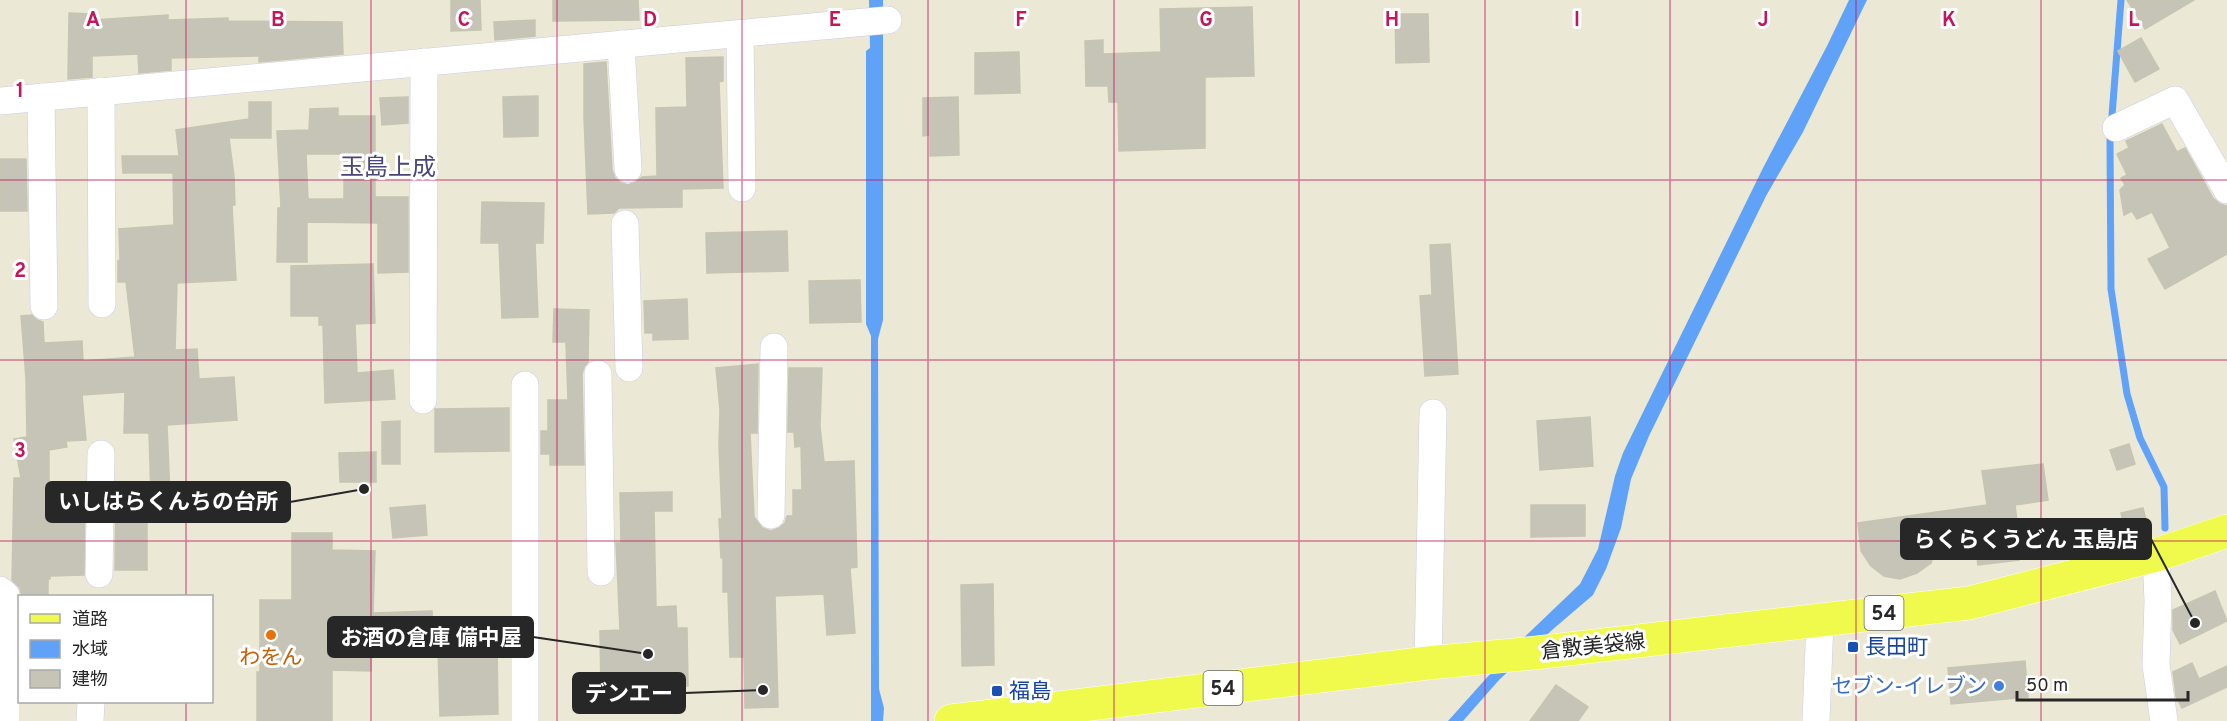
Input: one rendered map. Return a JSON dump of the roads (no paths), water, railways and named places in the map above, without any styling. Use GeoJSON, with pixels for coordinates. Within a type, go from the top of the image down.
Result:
{"type":"FeatureCollection","features":[{"type":"Feature","properties":{"kind":"main road","name":"倉敷美袋線"},"geometry":{"type":"LineString","coordinates":[[951,721],[1428,663],[1969,603],[2156,555],[2227,531]]}},
{"type":"Feature","properties":{"kind":"street"},"geometry":{"type":"LineString","coordinates":[[0,101],[888,20]]}},
{"type":"Feature","properties":{"kind":"street"},"geometry":{"type":"LineString","coordinates":[[740,33],[742,188]]}},
{"type":"Feature","properties":{"kind":"street"},"geometry":{"type":"LineString","coordinates":[[621,44],[628,169]]}},
{"type":"Feature","properties":{"kind":"street"},"geometry":{"type":"LineString","coordinates":[[423,400],[424,62]]}},
{"type":"Feature","properties":{"kind":"street"},"geometry":{"type":"LineString","coordinates":[[101,91],[102,304]]}},
{"type":"Feature","properties":{"kind":"street"},"geometry":{"type":"LineString","coordinates":[[41,97],[44,306]]}},
{"type":"Feature","properties":{"kind":"street"},"geometry":{"type":"LineString","coordinates":[[2116,128],[2175,100],[2227,190]]}},
{"type":"Feature","properties":{"kind":"street"},"geometry":{"type":"LineString","coordinates":[[625,224],[629,368]]}},
{"type":"Feature","properties":{"kind":"street"},"geometry":{"type":"LineString","coordinates":[[771,514],[774,347]]}},
{"type":"Feature","properties":{"kind":"street"},"geometry":{"type":"LineString","coordinates":[[598,374],[601,572]]}},
{"type":"Feature","properties":{"kind":"street"},"geometry":{"type":"LineString","coordinates":[[525,385],[525,721]]}},
{"type":"Feature","properties":{"kind":"street"},"geometry":{"type":"LineString","coordinates":[[1428,663],[1433,413]]}},
{"type":"Feature","properties":{"kind":"street"},"geometry":{"type":"LineString","coordinates":[[96,587],[101,454]]}},
{"type":"Feature","properties":{"kind":"street"},"geometry":{"type":"LineString","coordinates":[[2156,555],[2158,601],[2156,665],[2164,721]]}},
{"type":"Feature","properties":{"kind":"street"},"geometry":{"type":"LineString","coordinates":[[0,590],[6,596],[6,721]]}},
{"type":"Feature","properties":{"kind":"street"},"geometry":{"type":"LineString","coordinates":[[1816,721],[1820,621]]}},
{"type":"Feature","properties":{"kind":"street"},"geometry":{"type":"LineString","coordinates":[[90,721],[91,703]]}},
{"type":"Feature","properties":{"kind":"water"},"geometry":{"type":"Polygon","coordinates":[[[869,0],[883,0],[883,320],[878,339],[879,689],[884,708],[883,721],[871,721],[871,336],[866,324],[866,51],[870,48],[869,0]]]}},
{"type":"Feature","properties":{"kind":"water"},"geometry":{"type":"Polygon","coordinates":[[[1849,0],[1867,0],[1803,132],[1766,196],[1649,436],[1631,479],[1621,528],[1606,569],[1593,595],[1499,680],[1463,721],[1448,721],[1516,645],[1580,584],[1598,549],[1615,476],[1623,453],[1763,168],[1849,0]]]}},
{"type":"Feature","properties":{"kind":"waterway"},"geometry":{"type":"LineString","coordinates":[[2121,0],[2110,141],[2111,289],[2127,394],[2140,438],[2164,487],[2165,528]]}},
{"type":"Feature","properties":{"kind":"place","name":"いしはらくんちの台所"},"geometry":{"type":"Point","coordinates":[364,489]}},
{"type":"Feature","properties":{"kind":"place","name":"らくらくうどん 玉島店"},"geometry":{"type":"Point","coordinates":[2195,623]}},
{"type":"Feature","properties":{"kind":"place","name":"わをん"},"geometry":{"type":"Point","coordinates":[271,635]}},
{"type":"Feature","properties":{"kind":"place","name":"長田町"},"geometry":{"type":"Point","coordinates":[1853,647]}},
{"type":"Feature","properties":{"kind":"place","name":"お酒の倉庫 備中屋"},"geometry":{"type":"Point","coordinates":[648,654]}},
{"type":"Feature","properties":{"kind":"place","name":"セブン-イレブン"},"geometry":{"type":"Point","coordinates":[1999,686]}},
{"type":"Feature","properties":{"kind":"place","name":"デンエー"},"geometry":{"type":"Point","coordinates":[763,690]}},
{"type":"Feature","properties":{"kind":"place","name":"福島"},"geometry":{"type":"Point","coordinates":[997,691]}},
{"type":"Feature","properties":{"kind":"district","name":"玉島上成"},"geometry":{"type":"Point","coordinates":[388,167]}}]}
